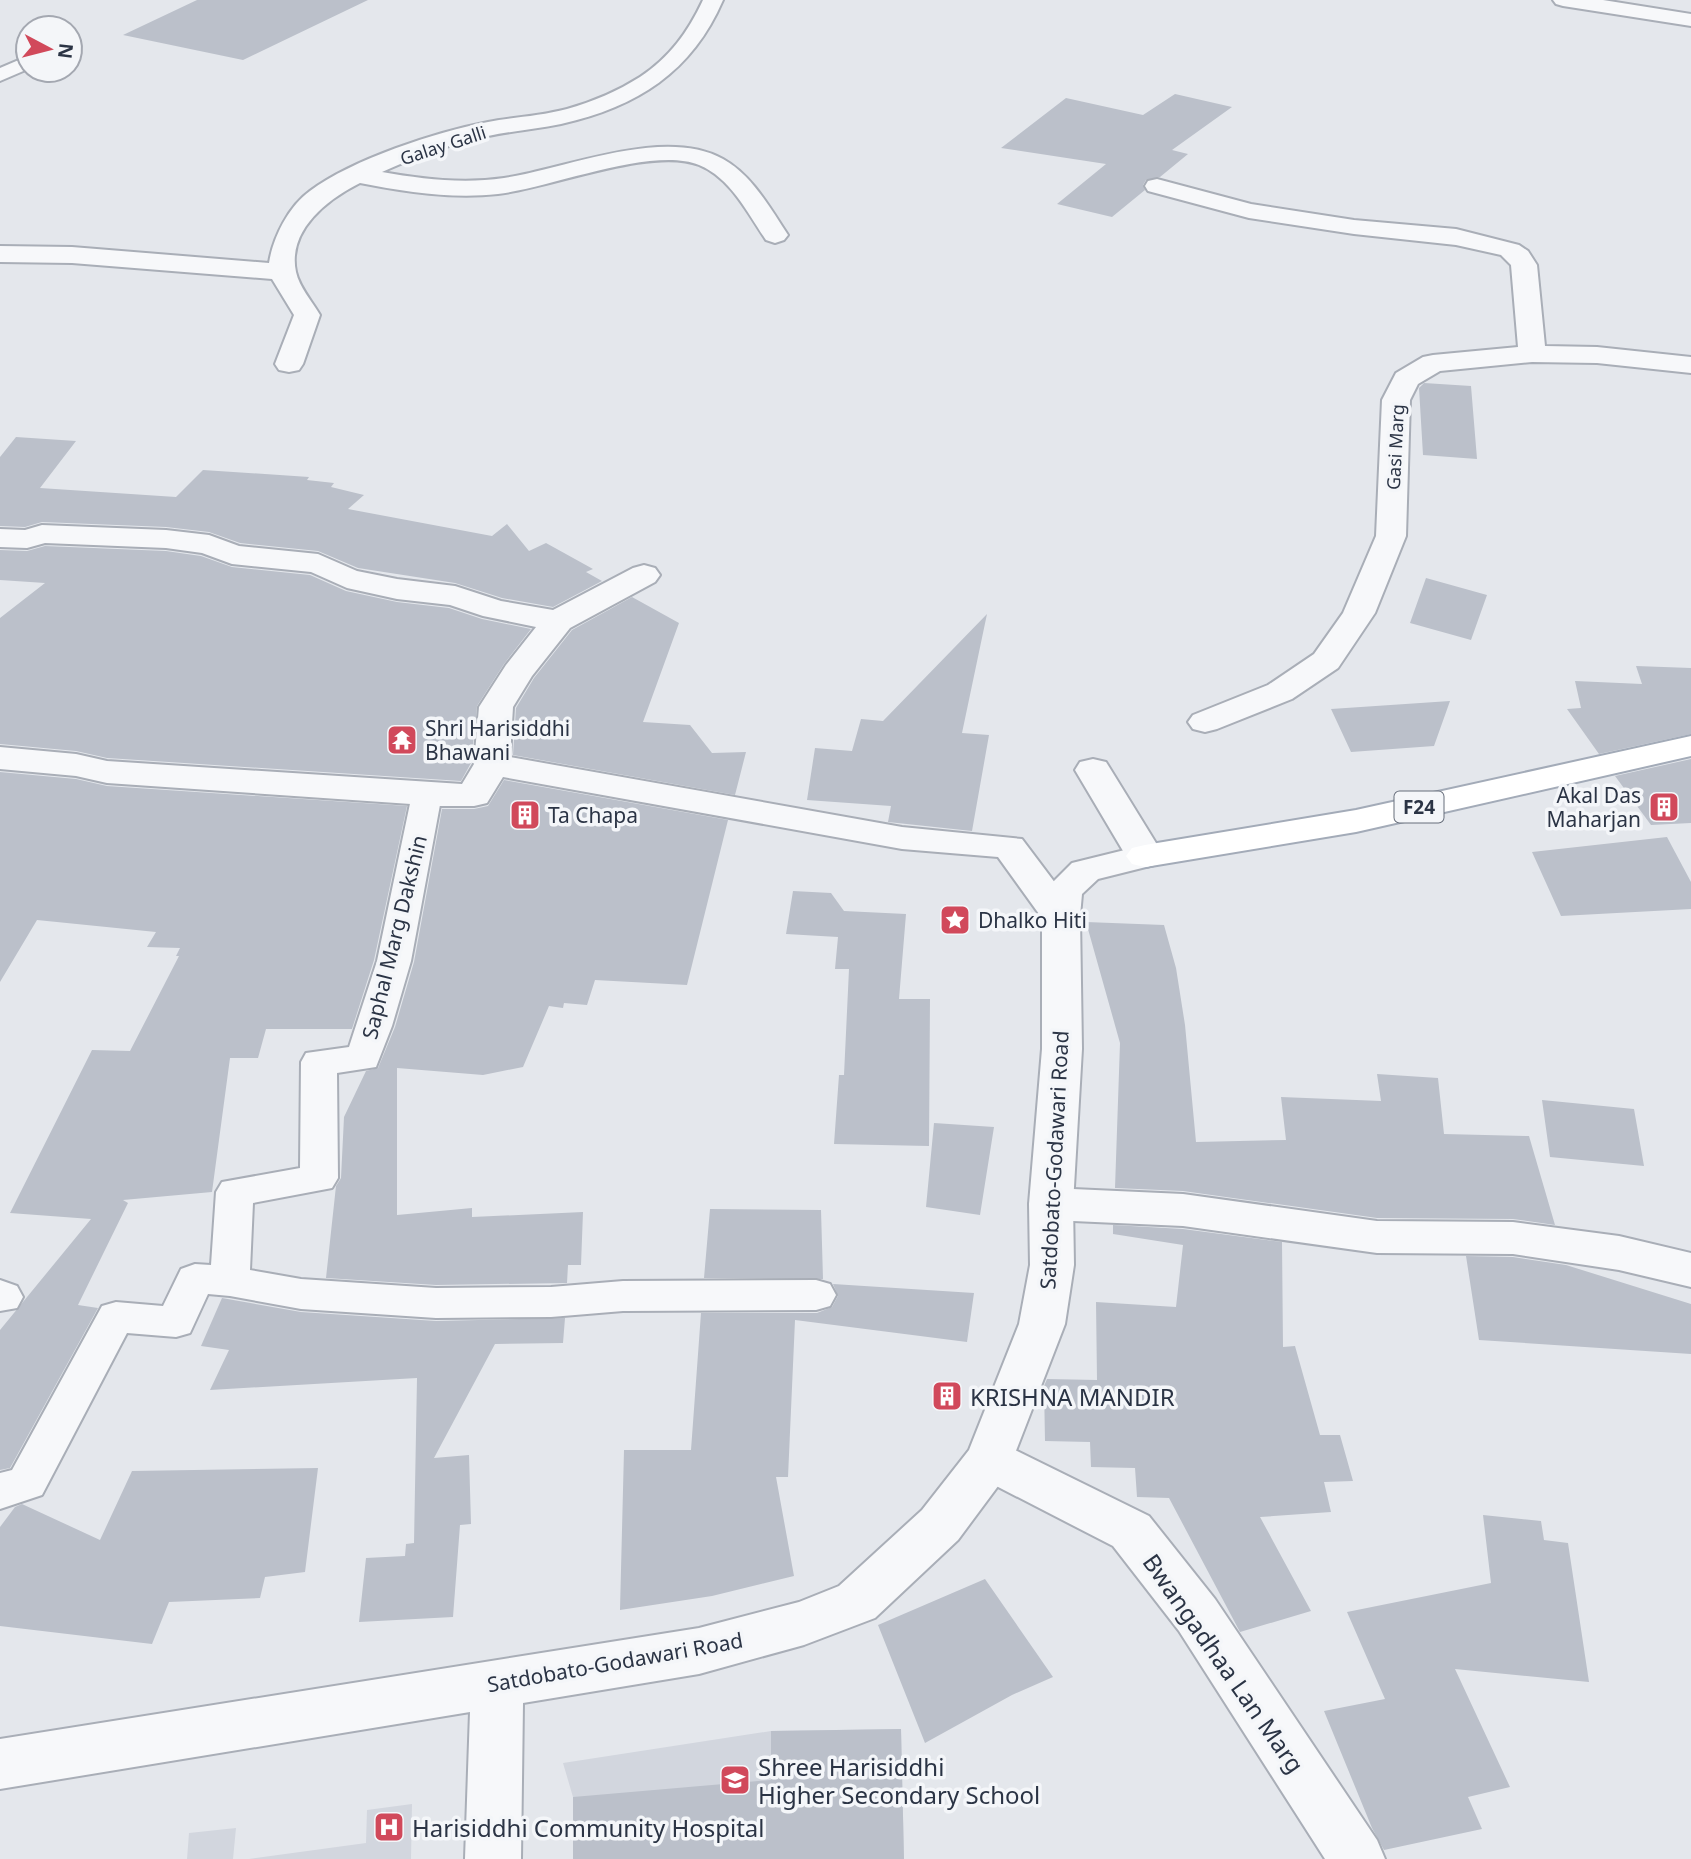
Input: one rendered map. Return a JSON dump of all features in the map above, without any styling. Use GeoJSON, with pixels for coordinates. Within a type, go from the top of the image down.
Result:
{"type":"FeatureCollection","features":[{"type":"Feature","properties":{"kind":"main road","name":"Satdobato-Godawari Road"},"geometry":{"type":"LineString","coordinates":[[1145,856],[1356,821],[1691,746]]}},
{"type":"Feature","properties":{"kind":"street","name":"Galay Galli"},"geometry":{"type":"LineString","coordinates":[[283,272],[286,242],[300,218],[320,196],[358,175],[432,145],[484,130],[585,110],[626,93],[674,64],[703,27],[713,0]]}},
{"type":"Feature","properties":{"kind":"street"},"geometry":{"type":"LineString","coordinates":[[1563,0],[1691,20]]}},
{"type":"Feature","properties":{"kind":"street"},"geometry":{"type":"LineString","coordinates":[[358,175],[400,184],[457,190],[562,175],[631,159],[683,155],[704,158],[725,172],[751,199],[775,235]]}},
{"type":"Feature","properties":{"kind":"street"},"geometry":{"type":"LineString","coordinates":[[1157,186],[1249,211],[1354,227],[1456,237],[1510,250],[1519,256],[1524,265],[1532,354]]}},
{"type":"Feature","properties":{"kind":"street"},"geometry":{"type":"LineString","coordinates":[[0,254],[72,256],[283,272],[307,315],[289,364]]}},
{"type":"Feature","properties":{"kind":"street","name":"Gasi Marg"},"geometry":{"type":"LineString","coordinates":[[1205,722],[1280,692],[1326,661],[1359,613],[1391,536],[1396,400],[1406,379],[1433,363],[1532,354],[1597,355],[1691,365]]}},
{"type":"Feature","properties":{"kind":"street"},"geometry":{"type":"LineString","coordinates":[[0,538],[27,539],[42,534],[166,539],[209,544],[232,555],[318,563],[347,578],[397,589],[455,597],[558,621]]}},
{"type":"Feature","properties":{"kind":"street"},"geometry":{"type":"LineString","coordinates":[[1,760],[76,765],[107,772],[474,795],[492,764],[496,707],[518,672],[558,621],[644,575]]}},
{"type":"Feature","properties":{"kind":"street"},"geometry":{"type":"LineString","coordinates":[[492,764],[902,838],[1009,847],[1061,916]]}},
{"type":"Feature","properties":{"kind":"street"},"geometry":{"type":"LineString","coordinates":[[1093,770],[1145,856]]}},
{"type":"Feature","properties":{"kind":"street","name":"Satdobato-Godawari Road"},"geometry":{"type":"LineString","coordinates":[[0,1764],[699,1651],[804,1623],[857,1602],[940,1525],[990,1460],[1042,1324],[1052,1265],[1051,1204],[1062,1049],[1061,916],[1064,890],[1085,871],[1145,856]]}},
{"type":"Feature","properties":{"kind":"street"},"geometry":{"type":"LineString","coordinates":[[1051,1204],[1183,1210],[1377,1237],[1513,1238],[1619,1253],[1691,1270]]}},
{"type":"Feature","properties":{"kind":"street","name":"Bwangadhaa Lan Marg"},"geometry":{"type":"LineString","coordinates":[[990,1460],[1131,1531],[1197,1615],[1357,1859]]}},
{"type":"Feature","properties":{"kind":"street"},"geometry":{"type":"LineString","coordinates":[[493,1859],[497,1685]]}},
{"type":"Feature","properties":{"kind":"lane","name":"Saphal Marg Dakshin"},"geometry":{"type":"LineString","coordinates":[[230,1282],[235,1192],[319,1178],[319,1062],[363,1058],[375,1028],[411,887],[427,794]]}},
{"type":"Feature","properties":{"kind":"lane"},"geometry":{"type":"LineString","coordinates":[[0,1491],[27,1483],[116,1317],[176,1322],[195,1279],[301,1294],[436,1303],[551,1302],[623,1296],[816,1295]]}},
{"type":"Feature","properties":{"kind":"shaded area","name":"Shree Harisiddhi Higher Secondary School"},"geometry":{"type":"Polygon","coordinates":[[[901,1729],[904,1859],[573,1859],[573,1797],[563,1763],[771,1731],[901,1729]]]}},
{"type":"Feature","properties":{"kind":"shaded area","name":"Harisiddhi Community Hospital"},"geometry":{"type":"Polygon","coordinates":[[[412,1804],[411,1859],[249,1859],[366,1843],[367,1810],[412,1804]]]}},
{"type":"Feature","properties":{"kind":"shaded area"},"geometry":{"type":"Polygon","coordinates":[[[236,1828],[233,1859],[187,1859],[189,1833],[236,1828]]]}},
{"type":"Feature","properties":{"kind":"building"},"geometry":{"type":"Polygon","coordinates":[[[197,0],[368,0],[243,60],[123,35],[197,0]]]}},
{"type":"Feature","properties":{"kind":"building"},"geometry":{"type":"Polygon","coordinates":[[[1175,94],[1232,107],[1172,150],[1188,154],[1160,177],[1146,180],[1143,185],[1145,190],[1112,217],[1057,204],[1106,164],[1001,148],[1066,98],[1143,115],[1175,94]]]}},
{"type":"Feature","properties":{"kind":"building"},"geometry":{"type":"Polygon","coordinates":[[[1424,383],[1471,386],[1477,459],[1423,455],[1419,388],[1424,383]]]}},
{"type":"Feature","properties":{"kind":"building"},"geometry":{"type":"Polygon","coordinates":[[[16,437],[76,441],[40,488],[176,497],[203,470],[309,477],[307,480],[334,483],[331,487],[364,495],[348,509],[492,536],[507,524],[529,551],[546,543],[593,569],[586,572],[602,581],[553,607],[502,598],[455,583],[358,568],[318,551],[240,543],[209,532],[166,527],[42,522],[25,527],[0,526],[0,457],[16,437]]]}},
{"type":"Feature","properties":{"kind":"building"},"geometry":{"type":"Polygon","coordinates":[[[45,546],[166,551],[201,556],[232,567],[310,575],[346,591],[397,602],[449,608],[482,619],[531,629],[477,706],[471,763],[461,781],[107,758],[76,751],[0,744],[0,618],[45,583],[0,580],[0,550],[27,551],[45,546]]]}},
{"type":"Feature","properties":{"kind":"building"},"geometry":{"type":"Polygon","coordinates":[[[1426,578],[1487,595],[1471,640],[1410,623],[1426,578]]]}},
{"type":"Feature","properties":{"kind":"building"},"geometry":{"type":"Polygon","coordinates":[[[632,597],[679,623],[643,722],[690,725],[712,753],[746,752],[735,795],[513,755],[516,708],[534,678],[572,630],[632,597]]]}},
{"type":"Feature","properties":{"kind":"building"},"geometry":{"type":"Polygon","coordinates":[[[987,614],[962,733],[989,735],[972,831],[888,822],[891,806],[807,800],[815,748],[852,751],[861,719],[883,721],[987,614]]]}},
{"type":"Feature","properties":{"kind":"building"},"geometry":{"type":"Polygon","coordinates":[[[1636,666],[1691,668],[1691,734],[1599,754],[1567,709],[1581,708],[1575,681],[1642,684],[1636,666]]]}},
{"type":"Feature","properties":{"kind":"building"},"geometry":{"type":"Polygon","coordinates":[[[1450,701],[1434,746],[1351,752],[1331,709],[1450,701]]]}},
{"type":"Feature","properties":{"kind":"building"},"geometry":{"type":"Polygon","coordinates":[[[1691,759],[1691,823],[1651,825],[1615,776],[1691,759]]]}},
{"type":"Feature","properties":{"kind":"building"},"geometry":{"type":"Polygon","coordinates":[[[0,772],[76,779],[107,786],[407,806],[374,960],[352,1029],[266,1029],[258,1058],[230,1058],[212,1192],[123,1200],[128,1203],[78,1305],[98,1308],[10,1468],[0,1470],[0,1330],[91,1219],[10,1213],[92,1050],[130,1051],[179,956],[176,956],[180,948],[147,947],[156,932],[37,920],[0,982],[0,772]]]}},
{"type":"Feature","properties":{"kind":"building"},"geometry":{"type":"Polygon","coordinates":[[[504,780],[728,820],[687,985],[595,980],[587,1005],[564,1003],[563,1008],[549,1006],[523,1067],[483,1075],[397,1068],[397,1215],[472,1208],[472,1217],[583,1212],[581,1265],[568,1265],[567,1283],[436,1285],[326,1278],[336,1186],[341,1178],[344,1117],[366,1071],[378,1068],[395,1027],[414,962],[442,809],[488,806],[504,780]]]}},
{"type":"Feature","properties":{"kind":"building"},"geometry":{"type":"Polygon","coordinates":[[[1667,837],[1691,882],[1691,909],[1561,916],[1532,852],[1667,837]]]}},
{"type":"Feature","properties":{"kind":"building"},"geometry":{"type":"Polygon","coordinates":[[[793,891],[831,893],[844,911],[906,914],[899,999],[930,999],[929,1146],[834,1144],[839,1075],[844,1075],[849,969],[835,969],[838,937],[786,934],[793,891]]]}},
{"type":"Feature","properties":{"kind":"building"},"geometry":{"type":"Polygon","coordinates":[[[1086,922],[1164,925],[1176,968],[1185,1025],[1196,1142],[1286,1140],[1281,1097],[1381,1101],[1377,1074],[1438,1078],[1444,1134],[1529,1136],[1555,1225],[1513,1219],[1377,1218],[1183,1191],[1115,1188],[1120,1043],[1086,922]]]}},
{"type":"Feature","properties":{"kind":"building"},"geometry":{"type":"Polygon","coordinates":[[[1542,1100],[1634,1109],[1644,1166],[1550,1157],[1542,1100]]]}},
{"type":"Feature","properties":{"kind":"building"},"geometry":{"type":"Polygon","coordinates":[[[934,1123],[994,1127],[980,1215],[926,1207],[934,1123]]]}},
{"type":"Feature","properties":{"kind":"building"},"geometry":{"type":"Polygon","coordinates":[[[710,1209],[821,1210],[823,1279],[704,1278],[710,1209]]]}},
{"type":"Feature","properties":{"kind":"building"},"geometry":{"type":"Polygon","coordinates":[[[1113,1225],[1183,1229],[1282,1242],[1283,1347],[1295,1346],[1320,1435],[1340,1435],[1353,1481],[1324,1482],[1331,1512],[1260,1517],[1311,1611],[1240,1632],[1169,1498],[1137,1497],[1135,1468],[1091,1467],[1090,1442],[1045,1441],[1044,1386],[1047,1379],[1097,1380],[1096,1302],[1176,1307],[1183,1245],[1113,1234],[1113,1225]]]}},
{"type":"Feature","properties":{"kind":"building"},"geometry":{"type":"Polygon","coordinates":[[[1466,1256],[1513,1257],[1566,1265],[1691,1304],[1691,1354],[1479,1340],[1466,1256]]]}},
{"type":"Feature","properties":{"kind":"building"},"geometry":{"type":"Polygon","coordinates":[[[833,1284],[974,1293],[967,1342],[795,1320],[788,1477],[776,1477],[794,1576],[712,1596],[620,1610],[624,1450],[691,1450],[701,1313],[817,1313],[832,1307],[838,1296],[833,1284]]]}},
{"type":"Feature","properties":{"kind":"building"},"geometry":{"type":"Polygon","coordinates":[[[222,1298],[301,1312],[436,1321],[565,1318],[563,1343],[495,1344],[434,1458],[469,1455],[471,1524],[460,1525],[453,1617],[359,1622],[366,1558],[405,1556],[406,1544],[414,1543],[417,1378],[210,1390],[229,1350],[201,1346],[222,1298]]]}},
{"type":"Feature","properties":{"kind":"building"},"geometry":{"type":"Polygon","coordinates":[[[318,1468],[305,1572],[265,1577],[260,1598],[169,1602],[152,1644],[0,1626],[0,1527],[15,1507],[22,1504],[100,1540],[132,1471],[318,1468]]]}},
{"type":"Feature","properties":{"kind":"building"},"geometry":{"type":"Polygon","coordinates":[[[1483,1515],[1541,1521],[1544,1540],[1568,1543],[1589,1682],[1455,1669],[1510,1787],[1468,1797],[1482,1829],[1384,1850],[1372,1828],[1324,1711],[1385,1699],[1347,1612],[1491,1583],[1483,1515]]]}},
{"type":"Feature","properties":{"kind":"building"},"geometry":{"type":"Polygon","coordinates":[[[985,1579],[1053,1677],[1012,1695],[925,1743],[878,1625],[985,1579]]]}},
{"type":"Feature","properties":{"kind":"building","name":"Shree Harisiddhi Higher Secondary School"},"geometry":{"type":"Polygon","coordinates":[[[901,1729],[904,1859],[573,1859],[573,1797],[771,1780],[771,1731],[901,1729]]]}},
{"type":"Feature","properties":{"kind":"place","name":"Shri Harisiddhi Bhawani"},"geometry":{"type":"Point","coordinates":[402,740]}},
{"type":"Feature","properties":{"kind":"place","name":"Akal Das Maharjan"},"geometry":{"type":"Point","coordinates":[1664,807]}},
{"type":"Feature","properties":{"kind":"place","name":"Ta Chapa"},"geometry":{"type":"Point","coordinates":[525,815]}},
{"type":"Feature","properties":{"kind":"place","name":"Dhalko Hiti"},"geometry":{"type":"Point","coordinates":[955,920]}},
{"type":"Feature","properties":{"kind":"place","name":"KRISHNA MANDIR"},"geometry":{"type":"Point","coordinates":[947,1396]}},
{"type":"Feature","properties":{"kind":"place","name":"Shree Harisiddhi Higher Secondary School"},"geometry":{"type":"Point","coordinates":[735,1780]}},
{"type":"Feature","properties":{"kind":"place","name":"Harisiddhi Community Hospital"},"geometry":{"type":"Point","coordinates":[389,1827]}}]}
